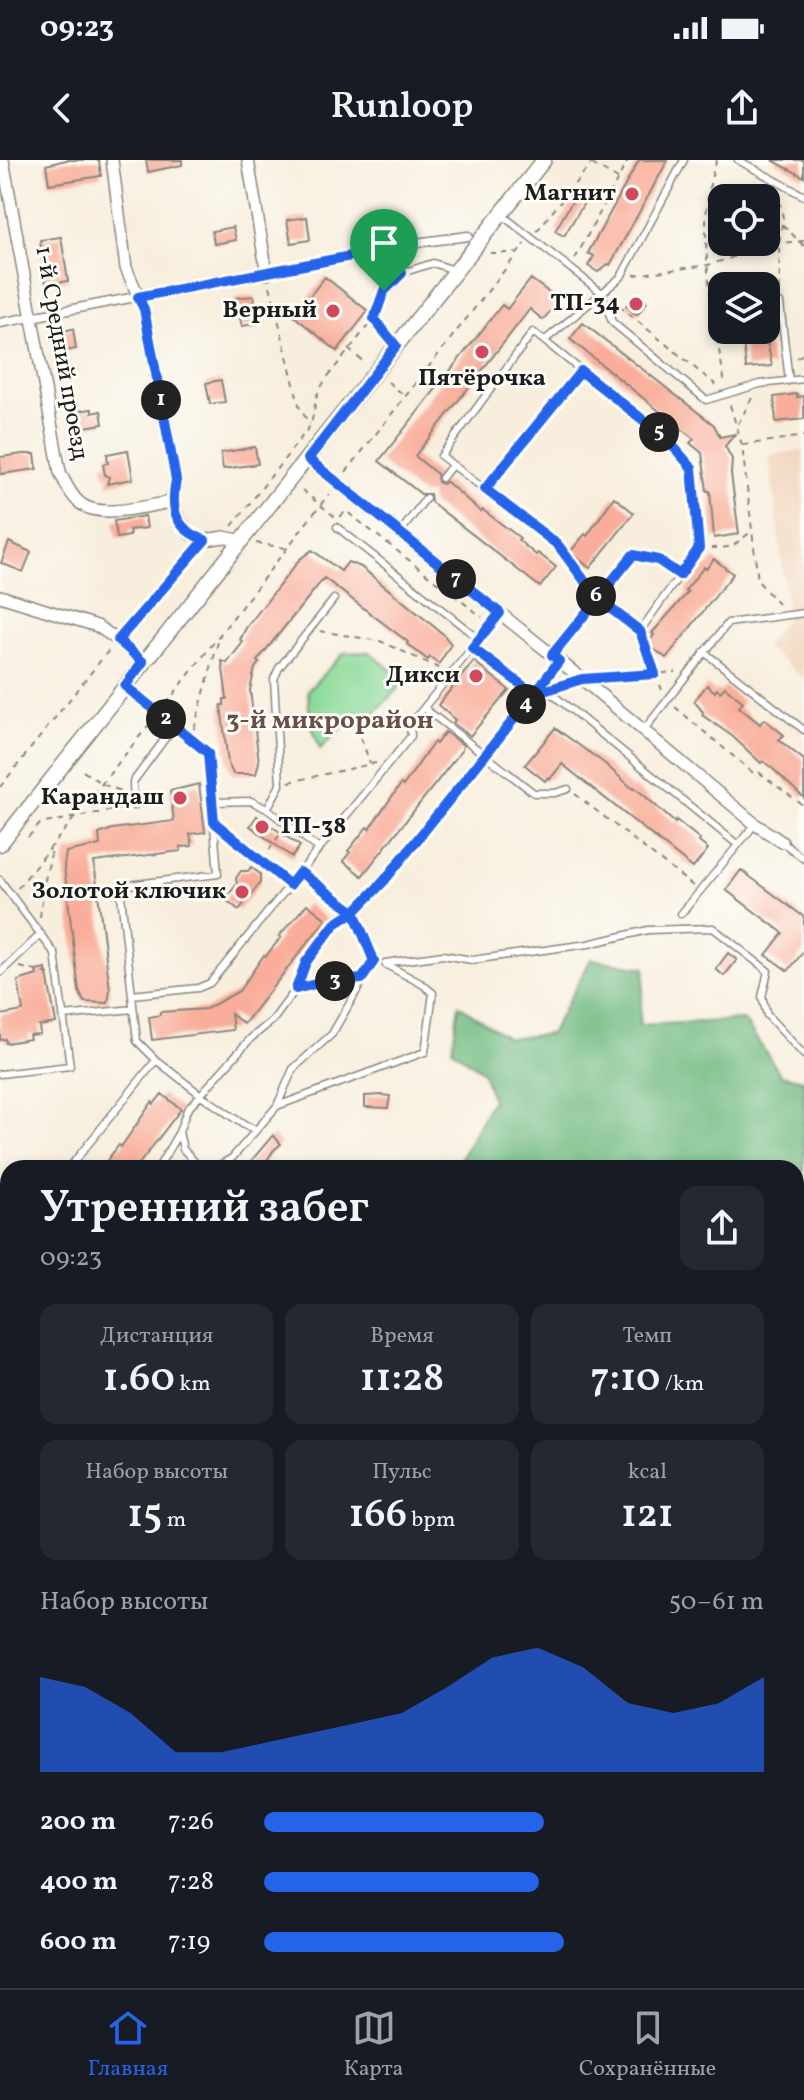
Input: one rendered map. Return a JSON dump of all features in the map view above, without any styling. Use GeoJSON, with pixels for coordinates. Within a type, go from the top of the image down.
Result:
{"type":"FeatureCollection","features":[{"type":"Feature","properties":{"kind":"street","name":"1-й Средний проезд"},"geometry":{"type":"LineString","coordinates":[[3,160],[60,472],[67,487],[79,503],[92,510],[118,510],[172,502]]}},
{"type":"Feature","properties":{"kind":"street"},"geometry":{"type":"LineString","coordinates":[[112,160],[126,268],[144,309],[176,480],[172,502],[179,520],[190,534],[205,540],[224,537],[243,541]]}},
{"type":"Feature","properties":{"kind":"street"},"geometry":{"type":"LineString","coordinates":[[248,160],[267,274]]}},
{"type":"Feature","properties":{"kind":"street"},"geometry":{"type":"LineString","coordinates":[[0,844],[544,160]]}},
{"type":"Feature","properties":{"kind":"street"},"geometry":{"type":"LineString","coordinates":[[0,323],[468,236]]}},
{"type":"Feature","properties":{"kind":"street"},"geometry":{"type":"LineString","coordinates":[[308,459],[582,679],[755,824],[782,842]]}},
{"type":"Feature","properties":{"kind":"street"},"geometry":{"type":"LineString","coordinates":[[0,596],[97,626],[143,662]]}},
{"type":"Feature","properties":{"kind":"lane"},"geometry":{"type":"LineString","coordinates":[[544,341],[621,277],[684,160]]}},
{"type":"Feature","properties":{"kind":"lane"},"geometry":{"type":"LineString","coordinates":[[738,160],[804,196]]}},
{"type":"Feature","properties":{"kind":"lane"},"geometry":{"type":"LineString","coordinates":[[502,215],[602,293],[612,322],[706,400],[760,384],[804,379]]}},
{"type":"Feature","properties":{"kind":"lane"},"geometry":{"type":"LineString","coordinates":[[396,346],[374,319],[384,291],[402,273],[433,263],[457,271]]}},
{"type":"Feature","properties":{"kind":"lane"},"geometry":{"type":"LineString","coordinates":[[780,303],[789,381]]}},
{"type":"Feature","properties":{"kind":"lane"},"geometry":{"type":"LineString","coordinates":[[558,545],[441,456],[533,332],[666,438],[692,468],[699,548],[640,631],[598,599]]}},
{"type":"Feature","properties":{"kind":"lane"},"geometry":{"type":"LineString","coordinates":[[442,478],[452,465]]}},
{"type":"Feature","properties":{"kind":"lane"},"geometry":{"type":"LineString","coordinates":[[399,534],[426,498]]}},
{"type":"Feature","properties":{"kind":"lane"},"geometry":{"type":"LineString","coordinates":[[337,527],[479,639]]}},
{"type":"Feature","properties":{"kind":"lane"},"geometry":{"type":"LineString","coordinates":[[163,1160],[179,1132],[187,1110],[251,1038],[273,1020],[296,989],[306,962],[335,924],[354,912],[384,881],[485,756],[541,685],[556,658],[633,555],[658,560],[680,575]]}},
{"type":"Feature","properties":{"kind":"lane"},"geometry":{"type":"LineString","coordinates":[[267,809],[280,785],[274,679],[279,668],[334,599]]}},
{"type":"Feature","properties":{"kind":"lane"},"geometry":{"type":"LineString","coordinates":[[132,995],[198,988],[210,983],[411,736],[410,725],[500,613]]}},
{"type":"Feature","properties":{"kind":"lane"},"geometry":{"type":"LineString","coordinates":[[643,731],[728,623],[804,613]]}},
{"type":"Feature","properties":{"kind":"lane"},"geometry":{"type":"LineString","coordinates":[[704,652],[804,730]]}},
{"type":"Feature","properties":{"kind":"lane"},"geometry":{"type":"LineString","coordinates":[[541,685],[738,845]]}},
{"type":"Feature","properties":{"kind":"lane"},"geometry":{"type":"LineString","coordinates":[[125,686],[208,753],[218,874],[120,886],[137,1041],[201,1095],[256,1130]]}},
{"type":"Feature","properties":{"kind":"lane"},"geometry":{"type":"LineString","coordinates":[[424,708],[534,793],[555,793],[568,789]]}},
{"type":"Feature","properties":{"kind":"lane"},"geometry":{"type":"LineString","coordinates":[[134,806],[133,782],[175,725]]}},
{"type":"Feature","properties":{"kind":"lane"},"geometry":{"type":"LineString","coordinates":[[213,802],[251,801],[267,809],[319,849]]}},
{"type":"Feature","properties":{"kind":"lane"},"geometry":{"type":"LineString","coordinates":[[681,914],[755,824]]}},
{"type":"Feature","properties":{"kind":"lane"},"geometry":{"type":"LineString","coordinates":[[782,842],[804,859]]}},
{"type":"Feature","properties":{"kind":"lane"},"geometry":{"type":"LineString","coordinates":[[300,872],[354,912],[374,961]]}},
{"type":"Feature","properties":{"kind":"lane"},"geometry":{"type":"LineString","coordinates":[[0,880],[55,954],[70,1066],[0,1074]]}},
{"type":"Feature","properties":{"kind":"lane"},"geometry":{"type":"LineString","coordinates":[[374,961],[385,963],[443,955],[472,960],[588,944],[648,930],[713,928],[768,971],[762,997],[767,1015],[804,1055]]}},
{"type":"Feature","properties":{"kind":"lane"},"geometry":{"type":"LineString","coordinates":[[0,973],[41,934]]}},
{"type":"Feature","properties":{"kind":"lane"},"geometry":{"type":"LineString","coordinates":[[229,1160],[277,1106],[293,1069],[332,1034],[374,961]]}},
{"type":"Feature","properties":{"kind":"lane"},"geometry":{"type":"LineString","coordinates":[[277,1106],[425,1052],[433,993],[385,963]]}},
{"type":"Feature","properties":{"kind":"lane"},"geometry":{"type":"LineString","coordinates":[[296,989],[323,982],[362,979]]}},
{"type":"Feature","properties":{"kind":"lane"},"geometry":{"type":"LineString","coordinates":[[64,1016],[133,1009]]}},
{"type":"Feature","properties":{"kind":"lane"},"geometry":{"type":"LineString","coordinates":[[75,1160],[156,1060]]}},
{"type":"Feature","properties":{"kind":"lane"},"geometry":{"type":"LineString","coordinates":[[179,1132],[183,1149],[193,1160]]}},
{"type":"Feature","properties":{"kind":"path"},"geometry":{"type":"LineString","coordinates":[[570,267],[628,160]]}},
{"type":"Feature","properties":{"kind":"path"},"geometry":{"type":"LineString","coordinates":[[342,477],[517,253],[593,162],[618,179]]}},
{"type":"Feature","properties":{"kind":"path"},"geometry":{"type":"LineString","coordinates":[[765,175],[781,207],[780,237]]}},
{"type":"Feature","properties":{"kind":"path"},"geometry":{"type":"LineString","coordinates":[[782,224],[804,246]]}},
{"type":"Feature","properties":{"kind":"path"},"geometry":{"type":"LineString","coordinates":[[780,243],[797,239],[804,241]]}},
{"type":"Feature","properties":{"kind":"path"},"geometry":{"type":"LineString","coordinates":[[488,253],[517,253]]}},
{"type":"Feature","properties":{"kind":"path"},"geometry":{"type":"LineString","coordinates":[[621,277],[708,265],[737,256]]}},
{"type":"Feature","properties":{"kind":"path"},"geometry":{"type":"LineString","coordinates":[[267,274],[300,409],[311,425]]}},
{"type":"Feature","properties":{"kind":"path"},"geometry":{"type":"LineString","coordinates":[[602,293],[727,395]]}},
{"type":"Feature","properties":{"kind":"path"},"geometry":{"type":"LineString","coordinates":[[224,537],[311,425],[317,395],[325,380],[374,319]]}},
{"type":"Feature","properties":{"kind":"path"},"geometry":{"type":"LineString","coordinates":[[485,489],[581,371]]}},
{"type":"Feature","properties":{"kind":"path"},"geometry":{"type":"LineString","coordinates":[[738,425],[760,384]]}},
{"type":"Feature","properties":{"kind":"path"},"geometry":{"type":"LineString","coordinates":[[742,445],[804,436]]}},
{"type":"Feature","properties":{"kind":"path"},"geometry":{"type":"LineString","coordinates":[[302,490],[338,519],[346,511],[491,624]]}},
{"type":"Feature","properties":{"kind":"path"},"geometry":{"type":"LineString","coordinates":[[320,505],[332,490]]}},
{"type":"Feature","properties":{"kind":"path"},"geometry":{"type":"LineString","coordinates":[[699,548],[731,547],[752,531]]}},
{"type":"Feature","properties":{"kind":"path"},"geometry":{"type":"LineString","coordinates":[[0,787],[87,675],[205,540]]}},
{"type":"Feature","properties":{"kind":"path"},"geometry":{"type":"LineString","coordinates":[[243,541],[287,548]]}},
{"type":"Feature","properties":{"kind":"path"},"geometry":{"type":"LineString","coordinates":[[558,545],[598,599]]}},
{"type":"Feature","properties":{"kind":"path"},"geometry":{"type":"LineString","coordinates":[[309,630],[380,641],[451,674]]}},
{"type":"Feature","properties":{"kind":"path"},"geometry":{"type":"LineString","coordinates":[[640,631],[666,700],[752,772],[757,771],[804,806]]}},
{"type":"Feature","properties":{"kind":"path"},"geometry":{"type":"LineString","coordinates":[[192,738],[221,633]]}},
{"type":"Feature","properties":{"kind":"path"},"geometry":{"type":"LineString","coordinates":[[472,648],[534,694]]}},
{"type":"Feature","properties":{"kind":"path"},"geometry":{"type":"LineString","coordinates":[[582,679],[689,671]]}},
{"type":"Feature","properties":{"kind":"path"},"geometry":{"type":"LineString","coordinates":[[361,738],[371,764]]}},
{"type":"Feature","properties":{"kind":"path"},"geometry":{"type":"LineString","coordinates":[[280,785],[391,760]]}},
{"type":"Feature","properties":{"kind":"path"},"geometry":{"type":"LineString","coordinates":[[83,771],[102,784],[134,795]]}},
{"type":"Feature","properties":{"kind":"path"},"geometry":{"type":"LineString","coordinates":[[568,789],[700,891]]}},
{"type":"Feature","properties":{"kind":"path"},"geometry":{"type":"LineString","coordinates":[[28,837],[40,824],[134,806]]}},
{"type":"Feature","properties":{"kind":"path"},"geometry":{"type":"LineString","coordinates":[[214,822],[290,885]]}},
{"type":"Feature","properties":{"kind":"path"},"geometry":{"type":"LineString","coordinates":[[261,861],[287,824]]}},
{"type":"Feature","properties":{"kind":"path"},"geometry":{"type":"LineString","coordinates":[[41,934],[40,911],[54,844]]}},
{"type":"Feature","properties":{"kind":"path"},"geometry":{"type":"LineString","coordinates":[[8,965],[58,976]]}},
{"type":"Feature","properties":{"kind":"shaded area"},"geometry":{"type":"Polygon","coordinates":[[[804,450],[804,678],[765,647],[788,615],[769,455],[804,450]]]}},
{"type":"Feature","properties":{"kind":"green space"},"geometry":{"type":"Polygon","coordinates":[[[369,652],[405,681],[369,719],[354,716],[320,749],[310,721],[308,690],[344,653],[369,652]]]}},
{"type":"Feature","properties":{"kind":"green space"},"geometry":{"type":"Polygon","coordinates":[[[591,959],[645,968],[639,1025],[744,1020],[781,1075],[804,1080],[804,1160],[460,1160],[492,1100],[483,1072],[452,1049],[459,1005],[508,1038],[550,1034],[591,959]]]}},
{"type":"Feature","properties":{"kind":"building"},"geometry":{"type":"Polygon","coordinates":[[[66,160],[99,160],[101,176],[49,184],[46,165],[66,160]]]}},
{"type":"Feature","properties":{"kind":"building"},"geometry":{"type":"Polygon","coordinates":[[[146,160],[182,160],[182,165],[148,172],[146,160]]]}},
{"type":"Feature","properties":{"kind":"building"},"geometry":{"type":"Polygon","coordinates":[[[639,160],[668,160],[610,265],[598,272],[588,266],[594,256],[588,253],[639,160]]]}},
{"type":"Feature","properties":{"kind":"building"},"geometry":{"type":"Polygon","coordinates":[[[772,160],[804,160],[804,177],[772,160]]]}},
{"type":"Feature","properties":{"kind":"building"},"geometry":{"type":"Polygon","coordinates":[[[574,198],[584,203],[564,236],[555,231],[574,198]]]}},
{"type":"Feature","properties":{"kind":"building"},"geometry":{"type":"Polygon","coordinates":[[[307,217],[310,240],[291,243],[287,220],[307,217]]]}},
{"type":"Feature","properties":{"kind":"building"},"geometry":{"type":"Polygon","coordinates":[[[233,227],[236,240],[214,244],[212,231],[233,227]]]}},
{"type":"Feature","properties":{"kind":"building"},"geometry":{"type":"Polygon","coordinates":[[[61,237],[68,281],[46,284],[40,240],[61,237]]]}},
{"type":"Feature","properties":{"kind":"building"},"geometry":{"type":"Polygon","coordinates":[[[325,277],[368,311],[337,351],[294,316],[325,277]]]}},
{"type":"Feature","properties":{"kind":"building"},"geometry":{"type":"Polygon","coordinates":[[[531,279],[559,300],[543,320],[530,309],[415,456],[437,474],[438,482],[447,482],[481,512],[483,510],[520,538],[518,540],[536,555],[538,553],[556,567],[540,587],[431,502],[430,494],[421,494],[379,461],[502,305],[507,309],[531,279]]]}},
{"type":"Feature","properties":{"kind":"building","name":"ТП-34"},"geometry":{"type":"Polygon","coordinates":[[[636,294],[647,302],[637,315],[626,306],[636,294]]]}},
{"type":"Feature","properties":{"kind":"building"},"geometry":{"type":"Polygon","coordinates":[[[254,296],[257,312],[253,312],[255,324],[242,326],[235,298],[254,296]]]}},
{"type":"Feature","properties":{"kind":"building"},"geometry":{"type":"Polygon","coordinates":[[[583,323],[714,425],[720,437],[735,434],[725,446],[732,459],[739,534],[714,538],[710,491],[707,491],[702,453],[690,443],[694,439],[570,339],[583,323]]]}},
{"type":"Feature","properties":{"kind":"building"},"geometry":{"type":"Polygon","coordinates":[[[73,329],[76,349],[60,352],[57,332],[73,329]]]}},
{"type":"Feature","properties":{"kind":"building"},"geometry":{"type":"Polygon","coordinates":[[[743,344],[768,344],[772,366],[746,368],[743,344]]]}},
{"type":"Feature","properties":{"kind":"building"},"geometry":{"type":"Polygon","coordinates":[[[221,380],[225,402],[210,404],[206,383],[221,380]]]}},
{"type":"Feature","properties":{"kind":"building"},"geometry":{"type":"Polygon","coordinates":[[[797,394],[797,397],[804,396],[804,419],[776,422],[774,397],[797,394]]]}},
{"type":"Feature","properties":{"kind":"building"},"geometry":{"type":"Polygon","coordinates":[[[92,409],[92,413],[101,411],[103,424],[72,429],[70,412],[92,409]]]}},
{"type":"Feature","properties":{"kind":"building"},"geometry":{"type":"Polygon","coordinates":[[[255,447],[258,464],[223,469],[221,453],[255,447]]]}},
{"type":"Feature","properties":{"kind":"building"},"geometry":{"type":"Polygon","coordinates":[[[128,450],[133,479],[107,484],[109,477],[105,475],[103,464],[108,463],[107,454],[128,450]]]}},
{"type":"Feature","properties":{"kind":"building"},"geometry":{"type":"Polygon","coordinates":[[[35,454],[37,469],[1,474],[0,457],[35,454]]]}},
{"type":"Feature","properties":{"kind":"building"},"geometry":{"type":"Polygon","coordinates":[[[614,497],[634,513],[590,568],[570,552],[585,534],[587,536],[614,497]]]}},
{"type":"Feature","properties":{"kind":"building"},"geometry":{"type":"Polygon","coordinates":[[[145,516],[147,528],[129,530],[130,536],[117,538],[114,521],[145,516]]]}},
{"type":"Feature","properties":{"kind":"building"},"geometry":{"type":"Polygon","coordinates":[[[9,542],[31,552],[23,572],[1,563],[9,542]]]}},
{"type":"Feature","properties":{"kind":"building"},"geometry":{"type":"Polygon","coordinates":[[[312,550],[341,571],[348,562],[361,567],[451,644],[439,664],[430,657],[428,660],[324,578],[257,661],[259,663],[250,690],[259,762],[256,774],[233,774],[228,763],[221,705],[227,699],[222,661],[227,663],[243,642],[240,640],[246,628],[300,559],[312,550]]]}},
{"type":"Feature","properties":{"kind":"building"},"geometry":{"type":"Polygon","coordinates":[[[714,559],[733,574],[666,658],[647,644],[654,635],[652,633],[688,592],[685,591],[704,567],[706,569],[714,559]]]}},
{"type":"Feature","properties":{"kind":"building"},"geometry":{"type":"Polygon","coordinates":[[[474,661],[509,690],[470,736],[453,723],[455,720],[438,705],[474,661]]]}},
{"type":"Feature","properties":{"kind":"building"},"geometry":{"type":"Polygon","coordinates":[[[707,685],[715,692],[725,687],[743,702],[739,707],[760,724],[764,719],[784,735],[779,740],[804,760],[804,798],[773,769],[763,761],[761,763],[732,736],[702,715],[694,701],[707,685]]]}},
{"type":"Feature","properties":{"kind":"building"},"geometry":{"type":"Polygon","coordinates":[[[555,728],[604,763],[675,823],[676,820],[700,839],[699,842],[708,849],[693,868],[562,764],[545,781],[525,765],[555,728]]]}},
{"type":"Feature","properties":{"kind":"building"},"geometry":{"type":"Polygon","coordinates":[[[445,732],[463,745],[462,750],[362,876],[343,861],[348,851],[445,732]]]}},
{"type":"Feature","properties":{"kind":"building"},"geometry":{"type":"Polygon","coordinates":[[[199,784],[205,832],[190,834],[192,846],[180,847],[181,851],[94,862],[110,990],[108,1003],[84,1002],[79,991],[64,866],[66,852],[100,845],[99,834],[112,829],[174,821],[170,791],[199,784]]]}},
{"type":"Feature","properties":{"kind":"building"},"geometry":{"type":"Polygon","coordinates":[[[257,816],[300,846],[292,857],[250,826],[257,816]]]}},
{"type":"Feature","properties":{"kind":"building","name":"Золотой ключик"},"geometry":{"type":"Polygon","coordinates":[[[251,867],[260,874],[260,883],[239,910],[225,899],[237,884],[236,878],[241,871],[248,871],[251,867]]]}},
{"type":"Feature","properties":{"kind":"building"},"geometry":{"type":"Polygon","coordinates":[[[741,870],[804,917],[804,951],[788,971],[766,955],[783,933],[726,890],[741,870]]]}},
{"type":"Feature","properties":{"kind":"building"},"geometry":{"type":"Polygon","coordinates":[[[307,904],[326,919],[244,1024],[231,1014],[233,1030],[152,1040],[149,1017],[160,1015],[160,1012],[206,1009],[239,991],[264,955],[307,904]]]}},
{"type":"Feature","properties":{"kind":"building"},"geometry":{"type":"Polygon","coordinates":[[[728,953],[737,960],[724,976],[716,969],[728,953]]]}},
{"type":"Feature","properties":{"kind":"building"},"geometry":{"type":"Polygon","coordinates":[[[46,969],[56,1023],[39,1026],[40,1034],[29,1035],[30,1039],[6,1043],[5,1039],[0,1040],[0,1015],[23,1011],[18,981],[46,969]]]}},
{"type":"Feature","properties":{"kind":"building"},"geometry":{"type":"Polygon","coordinates":[[[162,1094],[181,1109],[142,1160],[107,1160],[119,1145],[121,1147],[152,1102],[154,1104],[162,1094]]]}},
{"type":"Feature","properties":{"kind":"building"},"geometry":{"type":"Polygon","coordinates":[[[365,1096],[390,1096],[388,1108],[365,1107],[365,1096]]]}},
{"type":"Feature","properties":{"kind":"building"},"geometry":{"type":"Polygon","coordinates":[[[273,1135],[281,1144],[267,1160],[252,1160],[273,1135]]]}},
{"type":"Feature","properties":{"kind":"place","name":"Магнит"},"geometry":{"type":"Point","coordinates":[632,194]}},
{"type":"Feature","properties":{"kind":"place","name":"ТП-34"},"geometry":{"type":"Point","coordinates":[636,304]}},
{"type":"Feature","properties":{"kind":"place","name":"Верный"},"geometry":{"type":"Point","coordinates":[333,311]}},
{"type":"Feature","properties":{"kind":"place","name":"Пятёрочка"},"geometry":{"type":"Point","coordinates":[482,352]}},
{"type":"Feature","properties":{"kind":"place","name":"Дикси"},"geometry":{"type":"Point","coordinates":[476,676]}},
{"type":"Feature","properties":{"kind":"place","name":"Карандаш"},"geometry":{"type":"Point","coordinates":[180,798]}},
{"type":"Feature","properties":{"kind":"place","name":"ТП-38"},"geometry":{"type":"Point","coordinates":[262,827]}},
{"type":"Feature","properties":{"kind":"place","name":"Золотой ключик"},"geometry":{"type":"Point","coordinates":[242,892]}},
{"type":"Feature","properties":{"kind":"district","name":"3-й микрорайон"},"geometry":{"type":"Point","coordinates":[330,721]}},
{"type":"Feature","properties":{"kind":"route"},"geometry":{"type":"LineString","coordinates":[[384,291],[374,319],[396,346],[308,459],[500,613],[472,648],[534,694],[541,685],[547,690],[582,679],[655,674],[640,631],[598,599],[558,545],[485,489],[581,371],[666,438],[692,468],[699,548],[680,575],[658,560],[633,555],[598,599],[552,655],[559,661],[534,694],[485,756],[384,881],[354,912],[335,924],[306,962],[296,989],[323,982],[362,979],[374,961],[354,912],[300,872],[290,885],[214,822],[208,753],[125,686],[143,662],[118,640],[205,540],[190,534],[179,520],[172,502],[176,480],[144,309],[138,297],[377,251],[402,273],[384,291]]}}]}
